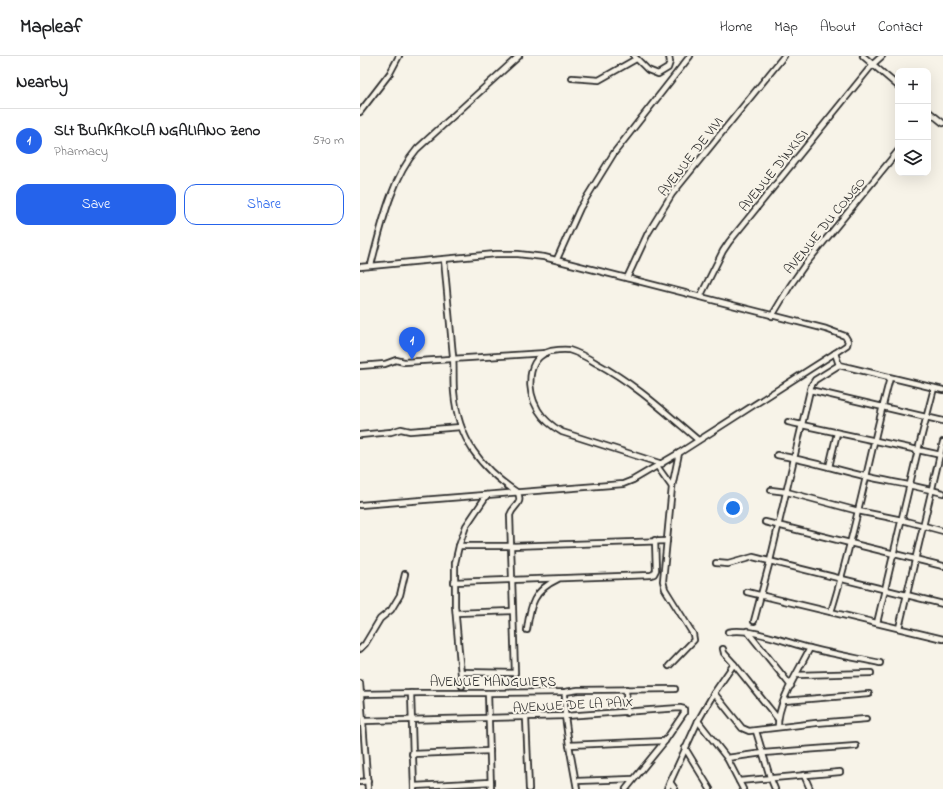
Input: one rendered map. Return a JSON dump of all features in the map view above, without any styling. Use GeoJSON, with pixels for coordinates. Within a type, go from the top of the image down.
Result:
{"type":"FeatureCollection","features":[{"type":"Feature","properties":{"kind":"street"},"geometry":{"type":"LineString","coordinates":[[360,112],[390,73],[399,56]]}},
{"type":"Feature","properties":{"kind":"street"},"geometry":{"type":"LineString","coordinates":[[371,265],[396,184],[417,149],[519,56]]}},
{"type":"Feature","properties":{"kind":"street"},"geometry":{"type":"LineString","coordinates":[[572,78],[599,80],[635,57],[648,70],[658,74],[668,68],[670,62],[669,56]]}},
{"type":"Feature","properties":{"kind":"street"},"geometry":{"type":"LineString","coordinates":[[557,259],[583,203],[614,153],[690,56]]}},
{"type":"Feature","properties":{"kind":"street","name":"AVENUE DE VIVI"},"geometry":{"type":"LineString","coordinates":[[627,278],[648,233],[672,194],[784,56]]}},
{"type":"Feature","properties":{"kind":"street"},"geometry":{"type":"LineString","coordinates":[[863,56],[895,83]]}},
{"type":"Feature","properties":{"kind":"street","name":"AVENUE D'INKISI"},"geometry":{"type":"LineString","coordinates":[[700,297],[729,242],[873,64],[882,56]]}},
{"type":"Feature","properties":{"kind":"street"},"geometry":{"type":"LineString","coordinates":[[931,114],[943,123]]}},
{"type":"Feature","properties":{"kind":"street","name":"AVENUE DU CONGO"},"geometry":{"type":"LineString","coordinates":[[772,316],[804,266],[895,155]]}},
{"type":"Feature","properties":{"kind":"street"},"geometry":{"type":"LineString","coordinates":[[360,267],[507,254],[557,259],[826,329],[845,336],[848,341],[847,345],[835,353],[679,453],[633,480],[623,484],[360,506]]}},
{"type":"Feature","properties":{"kind":"street"},"geometry":{"type":"LineString","coordinates":[[444,259],[453,359],[454,392],[461,427],[473,452],[479,460],[500,481],[518,493]]}},
{"type":"Feature","properties":{"kind":"street"},"geometry":{"type":"LineString","coordinates":[[360,366],[385,364],[396,360],[404,362],[546,353],[559,349],[568,350],[578,353],[617,374],[635,387],[698,440]]}},
{"type":"Feature","properties":{"kind":"street"},"geometry":{"type":"LineString","coordinates":[[546,353],[536,360],[531,370],[530,384],[532,396],[543,418],[562,432],[659,465],[672,487]]}},
{"type":"Feature","properties":{"kind":"street"},"geometry":{"type":"LineString","coordinates":[[835,353],[839,365]]}},
{"type":"Feature","properties":{"kind":"street"},"geometry":{"type":"LineString","coordinates":[[754,621],[787,492],[812,383],[839,365],[943,390]]}},
{"type":"Feature","properties":{"kind":"street"},"geometry":{"type":"LineString","coordinates":[[831,612],[842,579],[890,378]]}},
{"type":"Feature","properties":{"kind":"street"},"geometry":{"type":"LineString","coordinates":[[877,623],[934,388]]}},
{"type":"Feature","properties":{"kind":"street"},"geometry":{"type":"LineString","coordinates":[[810,390],[943,421]]}},
{"type":"Feature","properties":{"kind":"street"},"geometry":{"type":"LineString","coordinates":[[788,422],[942,456]]}},
{"type":"Feature","properties":{"kind":"street"},"geometry":{"type":"LineString","coordinates":[[360,435],[390,432],[401,429],[410,431],[461,427]]}},
{"type":"Feature","properties":{"kind":"street"},"geometry":{"type":"LineString","coordinates":[[829,467],[836,433]]}},
{"type":"Feature","properties":{"kind":"street"},"geometry":{"type":"LineString","coordinates":[[899,628],[932,490],[942,456],[943,442]]}},
{"type":"Feature","properties":{"kind":"street"},"geometry":{"type":"LineString","coordinates":[[669,666],[694,640],[693,634],[663,585],[672,487],[679,453]]}},
{"type":"Feature","properties":{"kind":"street"},"geometry":{"type":"LineString","coordinates":[[777,455],[932,490],[943,494]]}},
{"type":"Feature","properties":{"kind":"street"},"geometry":{"type":"LineString","coordinates":[[771,490],[787,492],[858,511],[902,520],[943,531]]}},
{"type":"Feature","properties":{"kind":"street"},"geometry":{"type":"LineString","coordinates":[[461,672],[515,673],[510,515],[519,503],[518,493]]}},
{"type":"Feature","properties":{"kind":"street"},"geometry":{"type":"LineString","coordinates":[[462,686],[454,582],[455,563],[466,526],[487,495]]}},
{"type":"Feature","properties":{"kind":"street"},"geometry":{"type":"LineString","coordinates":[[765,522],[943,566]]}},
{"type":"Feature","properties":{"kind":"street"},"geometry":{"type":"LineString","coordinates":[[454,582],[654,574],[656,570],[655,540]]}},
{"type":"Feature","properties":{"kind":"street"},"geometry":{"type":"LineString","coordinates":[[459,546],[511,546],[667,540]]}},
{"type":"Feature","properties":{"kind":"street"},"geometry":{"type":"LineString","coordinates":[[716,563],[728,564],[753,558],[770,561],[943,604]]}},
{"type":"Feature","properties":{"kind":"street"},"geometry":{"type":"LineString","coordinates":[[360,649],[365,644],[380,619],[391,610],[400,595],[404,574]]}},
{"type":"Feature","properties":{"kind":"street"},"geometry":{"type":"LineString","coordinates":[[527,630],[530,608],[537,595],[548,585],[562,578]]}},
{"type":"Feature","properties":{"kind":"street"},"geometry":{"type":"LineString","coordinates":[[747,592],[943,640]]}},
{"type":"Feature","properties":{"kind":"street"},"geometry":{"type":"LineString","coordinates":[[456,614],[513,611]]}},
{"type":"Feature","properties":{"kind":"street"},"geometry":{"type":"LineString","coordinates":[[728,632],[746,632],[880,663]]}},
{"type":"Feature","properties":{"kind":"street"},"geometry":{"type":"LineString","coordinates":[[746,632],[791,686]]}},
{"type":"Feature","properties":{"kind":"street"},"geometry":{"type":"LineString","coordinates":[[778,727],[778,719],[784,701],[810,648]]}},
{"type":"Feature","properties":{"kind":"street"},"geometry":{"type":"LineString","coordinates":[[723,649],[724,653],[778,719]]}},
{"type":"Feature","properties":{"kind":"street"},"geometry":{"type":"LineString","coordinates":[[667,789],[698,721],[714,693],[734,664]]}},
{"type":"Feature","properties":{"kind":"street"},"geometry":{"type":"LineString","coordinates":[[797,675],[871,673]]}},
{"type":"Feature","properties":{"kind":"street"},"geometry":{"type":"LineString","coordinates":[[360,683],[363,721],[362,741],[368,789]]}},
{"type":"Feature","properties":{"kind":"street"},"geometry":{"type":"LineString","coordinates":[[626,688],[627,713]]}},
{"type":"Feature","properties":{"kind":"street","name":"AVENUE MANGUIERS"},"geometry":{"type":"LineString","coordinates":[[361,694],[565,692],[626,688],[675,688]]}},
{"type":"Feature","properties":{"kind":"street"},"geometry":{"type":"LineString","coordinates":[[565,692],[565,716],[577,789]]}},
{"type":"Feature","properties":{"kind":"street"},"geometry":{"type":"LineString","coordinates":[[411,693],[414,788],[491,782]]}},
{"type":"Feature","properties":{"kind":"street"},"geometry":{"type":"LineString","coordinates":[[488,693],[491,789]]}},
{"type":"Feature","properties":{"kind":"street"},"geometry":{"type":"LineString","coordinates":[[714,693],[742,728],[746,730],[756,731],[778,727],[866,720]]}},
{"type":"Feature","properties":{"kind":"street"},"geometry":{"type":"LineString","coordinates":[[784,701],[869,694]]}},
{"type":"Feature","properties":{"kind":"street","name":"AVENUE DE LA PAIX"},"geometry":{"type":"LineString","coordinates":[[363,721],[526,718],[627,713],[680,708],[684,709],[684,713],[665,741],[626,789]]}},
{"type":"Feature","properties":{"kind":"street"},"geometry":{"type":"LineString","coordinates":[[526,718],[529,789]]}},
{"type":"Feature","properties":{"kind":"street"},"geometry":{"type":"LineString","coordinates":[[698,721],[727,758],[743,789]]}},
{"type":"Feature","properties":{"kind":"street"},"geometry":{"type":"LineString","coordinates":[[756,731],[770,777],[776,789]]}},
{"type":"Feature","properties":{"kind":"street"},"geometry":{"type":"LineString","coordinates":[[569,745],[665,741]]}},
{"type":"Feature","properties":{"kind":"street"},"geometry":{"type":"LineString","coordinates":[[727,758],[763,753],[856,746]]}},
{"type":"Feature","properties":{"kind":"street"},"geometry":{"type":"LineString","coordinates":[[685,748],[710,789]]}},
{"type":"Feature","properties":{"kind":"street"},"geometry":{"type":"LineString","coordinates":[[412,754],[490,751]]}},
{"type":"Feature","properties":{"kind":"street"},"geometry":{"type":"LineString","coordinates":[[739,781],[770,777],[840,772]]}},
{"type":"Feature","properties":{"kind":"street"},"geometry":{"type":"LineString","coordinates":[[804,775],[810,789]]}},
{"type":"Feature","properties":{"kind":"street"},"geometry":{"type":"LineString","coordinates":[[576,781],[633,779]]}},
{"type":"Feature","properties":{"kind":"street"},"geometry":{"type":"LineString","coordinates":[[360,782],[368,781]]}},
{"type":"Feature","properties":{"kind":"street"},"geometry":{"type":"LineString","coordinates":[[670,782],[675,789]]}},
{"type":"Feature","properties":{"kind":"street"},"geometry":{"type":"LineString","coordinates":[[629,784],[633,789]]}},
{"type":"Feature","properties":{"kind":"place","name":"SLt BUAKAKOLA NGALIANO Zeno"},"geometry":{"type":"Point","coordinates":[412,360]}}]}
